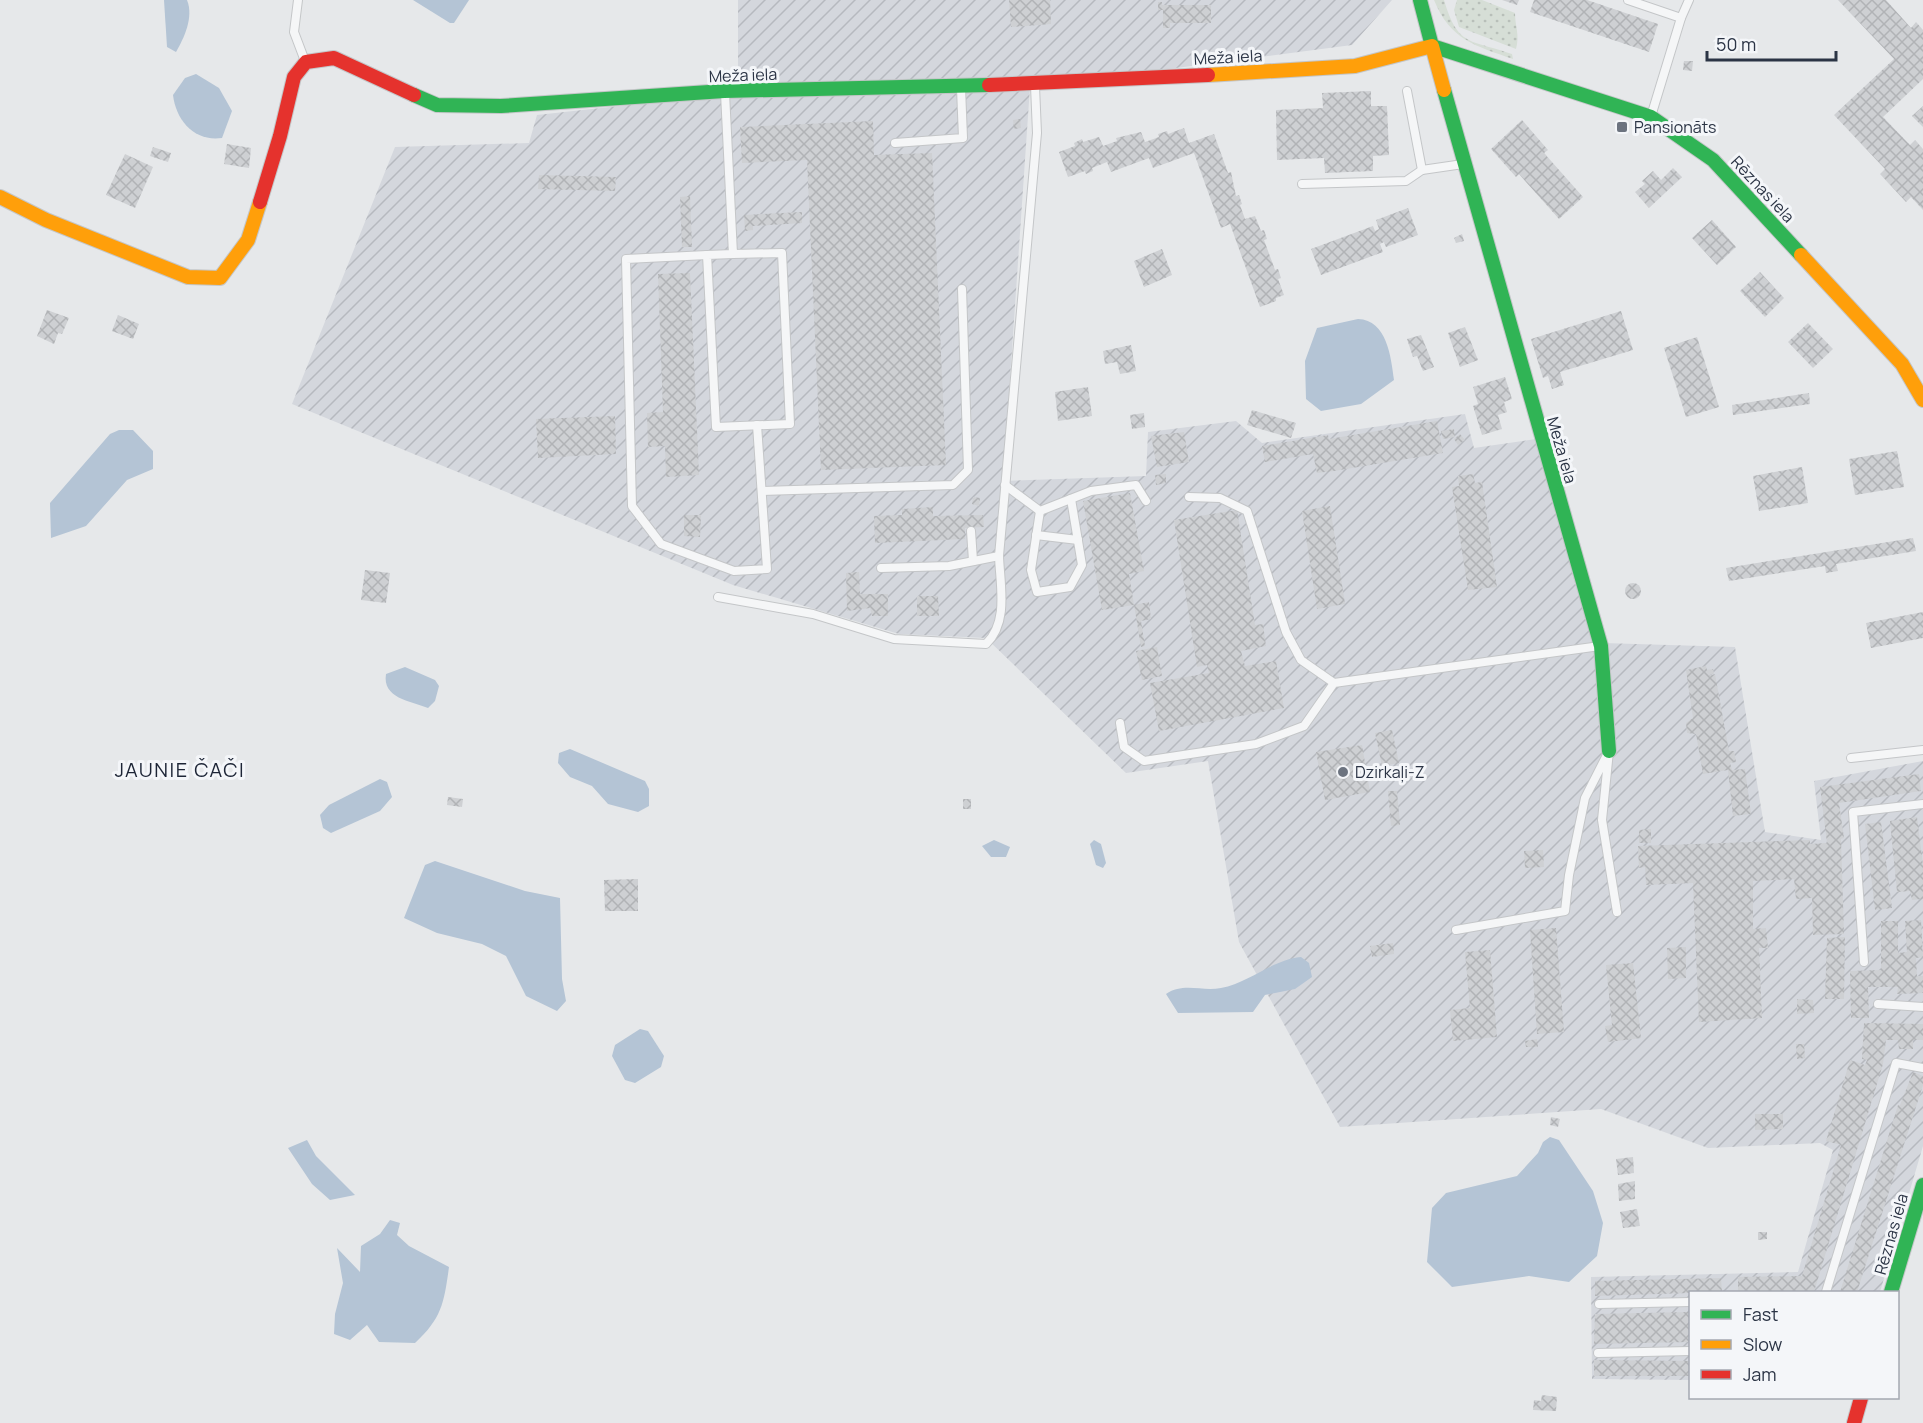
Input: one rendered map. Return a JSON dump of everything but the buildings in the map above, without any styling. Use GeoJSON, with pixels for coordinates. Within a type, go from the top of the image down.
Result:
{"type":"FeatureCollection","features":[{"type":"Feature","properties":{"kind":"street"},"geometry":{"type":"LineString","coordinates":[[1420,0],[1432,46]]}},
{"type":"Feature","properties":{"kind":"street","name":"Meža iela"},"geometry":{"type":"LineString","coordinates":[[306,62],[334,58],[437,105],[501,106],[724,91],[1035,84],[1355,66],[1432,46],[1463,164],[1486,235],[1521,367],[1601,646],[1609,751]]}},
{"type":"Feature","properties":{"kind":"street","name":"Rēznas iela"},"geometry":{"type":"LineString","coordinates":[[1432,46],[1650,117],[1713,160],[1902,364],[1923,400]]}},
{"type":"Feature","properties":{"kind":"street"},"geometry":{"type":"LineString","coordinates":[[0,197],[46,220],[188,277],[220,278],[248,240],[280,136],[294,77],[306,62]]}},
{"type":"Feature","properties":{"kind":"street","name":"Rēznas iela"},"geometry":{"type":"LineString","coordinates":[[1892,1291],[1923,1185]]}},
{"type":"Feature","properties":{"kind":"street"},"geometry":{"type":"LineString","coordinates":[[1854,1423],[1861,1399]]}},
{"type":"Feature","properties":{"kind":"lane"},"geometry":{"type":"LineString","coordinates":[[298,0],[294,32],[306,62]]}},
{"type":"Feature","properties":{"kind":"lane"},"geometry":{"type":"LineString","coordinates":[[1628,0],[1681,18]]}},
{"type":"Feature","properties":{"kind":"lane"},"geometry":{"type":"LineString","coordinates":[[1650,117],[1681,18],[1689,0]]}},
{"type":"Feature","properties":{"kind":"lane"},"geometry":{"type":"LineString","coordinates":[[718,597],[813,614],[894,639],[986,644],[995,635],[1001,617],[999,556],[1037,133],[1035,84]]}},
{"type":"Feature","properties":{"kind":"lane"},"geometry":{"type":"LineString","coordinates":[[895,143],[963,138],[961,86]]}},
{"type":"Feature","properties":{"kind":"lane"},"geometry":{"type":"LineString","coordinates":[[724,91],[734,254]]}},
{"type":"Feature","properties":{"kind":"lane"},"geometry":{"type":"LineString","coordinates":[[1407,91],[1422,170]]}},
{"type":"Feature","properties":{"kind":"lane"},"geometry":{"type":"LineString","coordinates":[[1302,184],[1406,181],[1422,170],[1463,164]]}},
{"type":"Feature","properties":{"kind":"lane"},"geometry":{"type":"LineString","coordinates":[[707,255],[716,427],[757,425],[790,424],[782,253],[734,254],[707,255],[626,258],[632,506],[661,544],[735,572],[767,569],[757,425]]}},
{"type":"Feature","properties":{"kind":"lane"},"geometry":{"type":"LineString","coordinates":[[762,491],[953,485],[968,470],[962,289]]}},
{"type":"Feature","properties":{"kind":"lane"},"geometry":{"type":"LineString","coordinates":[[1005,485],[1040,511]]}},
{"type":"Feature","properties":{"kind":"lane"},"geometry":{"type":"LineString","coordinates":[[1040,511],[1091,491],[1136,485],[1146,501]]}},
{"type":"Feature","properties":{"kind":"lane"},"geometry":{"type":"LineString","coordinates":[[1189,496],[1220,498],[1247,511],[1286,632],[1301,660],[1334,684],[1601,646]]}},
{"type":"Feature","properties":{"kind":"lane"},"geometry":{"type":"LineString","coordinates":[[1040,511],[1031,570],[1037,592],[1070,587],[1082,565],[1071,499]]}},
{"type":"Feature","properties":{"kind":"lane"},"geometry":{"type":"LineString","coordinates":[[971,531],[973,561]]}},
{"type":"Feature","properties":{"kind":"lane"},"geometry":{"type":"LineString","coordinates":[[1036,535],[1078,540]]}},
{"type":"Feature","properties":{"kind":"lane"},"geometry":{"type":"LineString","coordinates":[[881,568],[949,566],[999,556]]}},
{"type":"Feature","properties":{"kind":"lane"},"geometry":{"type":"LineString","coordinates":[[1120,723],[1124,747],[1144,761],[1256,744],[1304,726],[1334,684]]}},
{"type":"Feature","properties":{"kind":"lane"},"geometry":{"type":"LineString","coordinates":[[1851,758],[1923,750]]}},
{"type":"Feature","properties":{"kind":"lane"},"geometry":{"type":"LineString","coordinates":[[1609,751],[1602,820],[1617,912]]}},
{"type":"Feature","properties":{"kind":"lane"},"geometry":{"type":"LineString","coordinates":[[1456,930],[1565,911],[1569,875],[1585,798],[1609,751]]}},
{"type":"Feature","properties":{"kind":"lane"},"geometry":{"type":"LineString","coordinates":[[1864,962],[1853,812],[1923,804]]}},
{"type":"Feature","properties":{"kind":"lane"},"geometry":{"type":"LineString","coordinates":[[1878,1004],[1923,1007]]}},
{"type":"Feature","properties":{"kind":"lane"},"geometry":{"type":"LineString","coordinates":[[1827,1291],[1896,1063],[1923,1068]]}},
{"type":"Feature","properties":{"kind":"lane"},"geometry":{"type":"LineString","coordinates":[[1599,1304],[1689,1302]]}},
{"type":"Feature","properties":{"kind":"lane"},"geometry":{"type":"LineString","coordinates":[[1598,1353],[1689,1351]]}},
{"type":"Feature","properties":{"kind":"shaded area"},"geometry":{"type":"Polygon","coordinates":[[[738,0],[1392,0],[1352,45],[1030,87],[1003,481],[1146,476],[1148,432],[1236,421],[1262,443],[1465,414],[1474,448],[1543,438],[1603,643],[1735,647],[1765,832],[1821,840],[1814,781],[1923,761],[1923,1146],[1880,1291],[1689,1291],[1689,1380],[1592,1379],[1591,1277],[1798,1272],[1833,1150],[1820,1143],[1708,1148],[1601,1109],[1340,1127],[1239,942],[1208,761],[1126,773],[986,638],[899,634],[733,585],[292,404],[395,147],[529,143],[537,115],[738,93],[738,0]]]}},
{"type":"Feature","properties":{"kind":"shaded area"},"geometry":{"type":"Polygon","coordinates":[[[1434,0],[1444,0],[1454,26],[1460,34],[1475,43],[1512,54],[1513,59],[1476,45],[1456,33],[1440,13],[1434,0]]]}},
{"type":"Feature","properties":{"kind":"shaded area"},"geometry":{"type":"Polygon","coordinates":[[[1457,0],[1482,0],[1515,13],[1516,49],[1459,27],[1454,10],[1457,0]]]}},
{"type":"Feature","properties":{"kind":"water"},"geometry":{"type":"Polygon","coordinates":[[[164,0],[187,0],[189,7],[187,27],[176,52],[167,47],[164,0]]]}},
{"type":"Feature","properties":{"kind":"water"},"geometry":{"type":"Polygon","coordinates":[[[413,0],[469,0],[454,23],[450,23],[413,0]]]}},
{"type":"Feature","properties":{"kind":"water"},"geometry":{"type":"Polygon","coordinates":[[[196,74],[219,88],[232,111],[222,138],[203,137],[195,133],[188,128],[178,113],[173,95],[185,78],[196,74]]]}},
{"type":"Feature","properties":{"kind":"water"},"geometry":{"type":"Polygon","coordinates":[[[1358,319],[1368,321],[1375,326],[1386,341],[1394,380],[1361,404],[1321,411],[1306,399],[1305,361],[1317,328],[1358,319]]]}},
{"type":"Feature","properties":{"kind":"water"},"geometry":{"type":"Polygon","coordinates":[[[119,430],[133,430],[153,451],[153,469],[127,480],[86,526],[51,538],[50,503],[110,434],[119,430]]]}},
{"type":"Feature","properties":{"kind":"water"},"geometry":{"type":"Polygon","coordinates":[[[405,667],[435,680],[439,686],[435,701],[428,708],[399,697],[388,688],[386,674],[405,667]]]}},
{"type":"Feature","properties":{"kind":"water"},"geometry":{"type":"Polygon","coordinates":[[[570,749],[645,781],[649,789],[649,806],[638,812],[608,804],[592,786],[570,777],[558,763],[559,753],[570,749]]]}},
{"type":"Feature","properties":{"kind":"water"},"geometry":{"type":"Polygon","coordinates":[[[380,779],[387,782],[392,797],[380,811],[331,833],[323,828],[320,815],[329,805],[380,779]]]}},
{"type":"Feature","properties":{"kind":"water"},"geometry":{"type":"Polygon","coordinates":[[[994,840],[1010,847],[1006,857],[991,857],[982,846],[994,840]]]}},
{"type":"Feature","properties":{"kind":"water"},"geometry":{"type":"Polygon","coordinates":[[[1094,840],[1101,844],[1106,863],[1103,868],[1096,865],[1090,844],[1094,840]]]}},
{"type":"Feature","properties":{"kind":"water"},"geometry":{"type":"Polygon","coordinates":[[[435,861],[525,891],[560,898],[562,979],[566,1001],[557,1011],[526,996],[506,956],[482,944],[437,933],[404,918],[425,865],[435,861]]]}},
{"type":"Feature","properties":{"kind":"water"},"geometry":{"type":"Polygon","coordinates":[[[1301,957],[1309,963],[1312,977],[1295,989],[1265,995],[1253,1012],[1178,1013],[1166,994],[1173,990],[1186,988],[1214,989],[1232,985],[1280,962],[1301,957]]]}},
{"type":"Feature","properties":{"kind":"water"},"geometry":{"type":"Polygon","coordinates":[[[640,1029],[648,1031],[664,1056],[661,1067],[635,1083],[625,1080],[612,1056],[615,1045],[640,1029]]]}},
{"type":"Feature","properties":{"kind":"water"},"geometry":{"type":"Polygon","coordinates":[[[1550,1137],[1559,1140],[1593,1191],[1603,1223],[1597,1256],[1569,1282],[1529,1276],[1452,1287],[1427,1262],[1432,1208],[1446,1193],[1517,1176],[1538,1153],[1543,1142],[1550,1137]]]}},
{"type":"Feature","properties":{"kind":"water"},"geometry":{"type":"Polygon","coordinates":[[[307,1140],[316,1156],[355,1195],[330,1200],[312,1184],[288,1148],[307,1140]]]}},
{"type":"Feature","properties":{"kind":"water"},"geometry":{"type":"Polygon","coordinates":[[[390,1220],[400,1223],[397,1235],[409,1246],[449,1267],[440,1309],[431,1326],[415,1343],[379,1342],[367,1325],[350,1340],[334,1334],[335,1314],[343,1283],[337,1248],[360,1272],[361,1246],[380,1234],[390,1220]]]}},
{"type":"Feature","properties":{"kind":"traffic: fast"},"geometry":{"type":"LineString","coordinates":[[1420,0],[1432,46],[1651,117],[1713,160],[1801,255]]}},
{"type":"Feature","properties":{"kind":"traffic: fast"},"geometry":{"type":"LineString","coordinates":[[414,95],[437,105],[501,106],[724,91],[989,85]]}},
{"type":"Feature","properties":{"kind":"traffic: fast"},"geometry":{"type":"LineString","coordinates":[[1444,90],[1601,646],[1609,751]]}},
{"type":"Feature","properties":{"kind":"traffic: fast"},"geometry":{"type":"LineString","coordinates":[[1891,1291],[1923,1185]]}},
{"type":"Feature","properties":{"kind":"traffic: slow"},"geometry":{"type":"LineString","coordinates":[[1208,75],[1355,66],[1432,46],[1444,90]]}},
{"type":"Feature","properties":{"kind":"traffic: slow"},"geometry":{"type":"LineString","coordinates":[[0,197],[46,220],[188,277],[220,278],[248,240],[260,202]]}},
{"type":"Feature","properties":{"kind":"traffic: slow"},"geometry":{"type":"LineString","coordinates":[[1801,255],[1902,364],[1923,400]]}},
{"type":"Feature","properties":{"kind":"traffic: jam"},"geometry":{"type":"LineString","coordinates":[[260,202],[280,136],[294,77],[306,62],[334,58],[414,95]]}},
{"type":"Feature","properties":{"kind":"traffic: jam"},"geometry":{"type":"LineString","coordinates":[[989,85],[1208,75]]}},
{"type":"Feature","properties":{"kind":"traffic: jam"},"geometry":{"type":"LineString","coordinates":[[1854,1423],[1861,1399]]}},
{"type":"Feature","properties":{"kind":"place","name":"Pansionāts"},"geometry":{"type":"Point","coordinates":[1622,127]}},
{"type":"Feature","properties":{"kind":"place","name":"Dzirkaļi-Z"},"geometry":{"type":"Point","coordinates":[1343,772]}},
{"type":"Feature","properties":{"kind":"district","name":"JAUNIE ČAČI"},"geometry":{"type":"Point","coordinates":[180,769]}}]}
